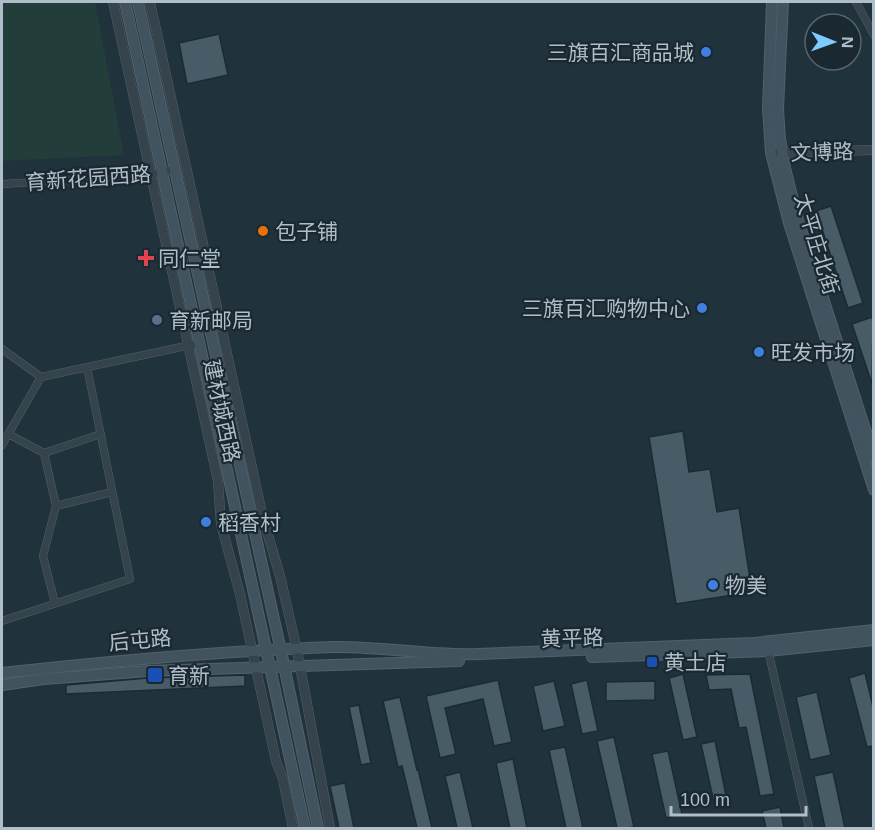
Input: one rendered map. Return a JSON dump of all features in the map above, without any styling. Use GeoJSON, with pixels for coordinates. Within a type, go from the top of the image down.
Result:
{"type":"FeatureCollection","features":[{"type":"Feature","properties":{"kind":"main road","name":"建材城西路"},"geometry":{"type":"LineString","coordinates":[[125,2],[162,172],[194,344],[271,668],[305,828]]}},
{"type":"Feature","properties":{"kind":"main road","name":"建材城西路"},"geometry":{"type":"LineString","coordinates":[[138,2],[318,828]]}},
{"type":"Feature","properties":{"kind":"main road","name":"太平庄北街"},"geometry":{"type":"LineString","coordinates":[[772,2],[768,108],[789,223],[873,490]]}},
{"type":"Feature","properties":{"kind":"main road","name":"太平庄北街"},"geometry":{"type":"LineString","coordinates":[[783,2],[777,153],[873,457]]}},
{"type":"Feature","properties":{"kind":"main road","name":"黄平路"},"geometry":{"type":"LineString","coordinates":[[281,651],[352,648],[465,655],[767,646],[873,630]]}},
{"type":"Feature","properties":{"kind":"main road","name":"黄平路"},"geometry":{"type":"LineString","coordinates":[[271,668],[873,640]]}},
{"type":"Feature","properties":{"kind":"main road","name":"后屯路"},"geometry":{"type":"LineString","coordinates":[[2,673],[130,660],[281,651]]}},
{"type":"Feature","properties":{"kind":"main road","name":"后屯路"},"geometry":{"type":"LineString","coordinates":[[2,685],[44,679],[138,672],[271,668]]}},
{"type":"Feature","properties":{"kind":"street","name":"建材城西路"},"geometry":{"type":"LineString","coordinates":[[113,2],[151,175],[194,344],[218,481],[221,524],[240,594],[293,828]]}},
{"type":"Feature","properties":{"kind":"street","name":"建材城西路"},"geometry":{"type":"LineString","coordinates":[[150,2],[263,518],[280,576],[297,650],[330,828]]}},
{"type":"Feature","properties":{"kind":"street"},"geometry":{"type":"LineString","coordinates":[[856,2],[873,34]]}},
{"type":"Feature","properties":{"kind":"street","name":"文博路"},"geometry":{"type":"LineString","coordinates":[[777,153],[873,150]]}},
{"type":"Feature","properties":{"kind":"street","name":"育新花园西路"},"geometry":{"type":"LineString","coordinates":[[2,184],[151,175],[175,169]]}},
{"type":"Feature","properties":{"kind":"street"},"geometry":{"type":"LineString","coordinates":[[2,445],[41,377],[194,344]]}},
{"type":"Feature","properties":{"kind":"street"},"geometry":{"type":"LineString","coordinates":[[2,349],[41,377]]}},
{"type":"Feature","properties":{"kind":"street"},"geometry":{"type":"LineString","coordinates":[[2,621],[130,579],[87,367]]}},
{"type":"Feature","properties":{"kind":"street"},"geometry":{"type":"LineString","coordinates":[[8,434],[44,453],[101,434]]}},
{"type":"Feature","properties":{"kind":"street"},"geometry":{"type":"LineString","coordinates":[[44,453],[56,506],[43,556],[55,603]]}},
{"type":"Feature","properties":{"kind":"street"},"geometry":{"type":"LineString","coordinates":[[56,506],[112,492]]}},
{"type":"Feature","properties":{"kind":"street"},"geometry":{"type":"LineString","coordinates":[[767,646],[809,828]]}},
{"type":"Feature","properties":{"kind":"green space"},"geometry":{"type":"Polygon","coordinates":[[[2,2],[95,2],[124,155],[2,161],[2,2]]]}},
{"type":"Feature","properties":{"kind":"building"},"geometry":{"type":"Polygon","coordinates":[[[219,34],[228,75],[187,84],[179,43],[219,34]]]}},
{"type":"Feature","properties":{"kind":"building"},"geometry":{"type":"Polygon","coordinates":[[[831,206],[863,303],[848,308],[816,211],[831,206]]]}},
{"type":"Feature","properties":{"kind":"building"},"geometry":{"type":"Polygon","coordinates":[[[872,317],[873,322],[872,384],[852,324],[872,317]]]}},
{"type":"Feature","properties":{"kind":"building"},"geometry":{"type":"Polygon","coordinates":[[[683,431],[689,472],[710,469],[717,512],[739,508],[752,592],[676,604],[649,437],[683,431]]]}},
{"type":"Feature","properties":{"kind":"building"},"geometry":{"type":"Polygon","coordinates":[[[865,673],[873,707],[873,746],[867,747],[849,678],[865,673]]]}},
{"type":"Feature","properties":{"kind":"building"},"geometry":{"type":"Polygon","coordinates":[[[683,674],[697,737],[683,740],[669,678],[683,674]]]}},
{"type":"Feature","properties":{"kind":"building"},"geometry":{"type":"Polygon","coordinates":[[[750,674],[774,794],[760,796],[746,727],[739,728],[731,689],[709,690],[706,675],[750,674]]]}},
{"type":"Feature","properties":{"kind":"building"},"geometry":{"type":"Polygon","coordinates":[[[245,675],[245,686],[66,694],[66,685],[148,678],[245,675]]]}},
{"type":"Feature","properties":{"kind":"building"},"geometry":{"type":"Polygon","coordinates":[[[498,680],[512,742],[494,746],[483,699],[445,708],[456,754],[440,758],[426,696],[498,680]]]}},
{"type":"Feature","properties":{"kind":"building"},"geometry":{"type":"Polygon","coordinates":[[[587,680],[598,731],[582,734],[571,684],[587,680]]]}},
{"type":"Feature","properties":{"kind":"building"},"geometry":{"type":"Polygon","coordinates":[[[554,681],[565,726],[543,731],[533,686],[554,681]]]}},
{"type":"Feature","properties":{"kind":"building"},"geometry":{"type":"Polygon","coordinates":[[[655,681],[655,700],[606,701],[606,682],[655,681]]]}},
{"type":"Feature","properties":{"kind":"building"},"geometry":{"type":"Polygon","coordinates":[[[817,692],[831,755],[810,760],[796,697],[817,692]]]}},
{"type":"Feature","properties":{"kind":"building"},"geometry":{"type":"Polygon","coordinates":[[[400,697],[432,828],[417,828],[402,766],[398,767],[383,701],[400,697]]]}},
{"type":"Feature","properties":{"kind":"building"},"geometry":{"type":"Polygon","coordinates":[[[359,705],[371,763],[361,765],[349,707],[359,705]]]}},
{"type":"Feature","properties":{"kind":"building"},"geometry":{"type":"Polygon","coordinates":[[[614,737],[634,827],[617,828],[597,741],[614,737]]]}},
{"type":"Feature","properties":{"kind":"building"},"geometry":{"type":"Polygon","coordinates":[[[715,741],[728,805],[715,807],[701,744],[715,741]]]}},
{"type":"Feature","properties":{"kind":"building"},"geometry":{"type":"Polygon","coordinates":[[[565,747],[583,828],[566,828],[549,750],[565,747]]]}},
{"type":"Feature","properties":{"kind":"building"},"geometry":{"type":"Polygon","coordinates":[[[668,751],[682,814],[666,818],[652,754],[668,751]]]}},
{"type":"Feature","properties":{"kind":"building"},"geometry":{"type":"Polygon","coordinates":[[[513,759],[527,828],[510,828],[496,763],[513,759]]]}},
{"type":"Feature","properties":{"kind":"building"},"geometry":{"type":"Polygon","coordinates":[[[460,772],[473,828],[457,828],[445,776],[460,772]]]}},
{"type":"Feature","properties":{"kind":"building"},"geometry":{"type":"Polygon","coordinates":[[[833,772],[845,828],[825,828],[814,776],[833,772]]]}},
{"type":"Feature","properties":{"kind":"building"},"geometry":{"type":"Polygon","coordinates":[[[345,783],[354,828],[339,828],[330,786],[345,783]]]}},
{"type":"Feature","properties":{"kind":"building"},"geometry":{"type":"Polygon","coordinates":[[[780,807],[784,828],[766,828],[762,811],[780,807]]]}},
{"type":"Feature","properties":{"kind":"place","name":"三旗百汇商品城"},"geometry":{"type":"Point","coordinates":[706,52]}},
{"type":"Feature","properties":{"kind":"place","name":"包子铺"},"geometry":{"type":"Point","coordinates":[263,231]}},
{"type":"Feature","properties":{"kind":"place","name":"同仁堂"},"geometry":{"type":"Point","coordinates":[146,258]}},
{"type":"Feature","properties":{"kind":"place","name":"三旗百汇购物中心"},"geometry":{"type":"Point","coordinates":[702,308]}},
{"type":"Feature","properties":{"kind":"place","name":"育新邮局"},"geometry":{"type":"Point","coordinates":[157,320]}},
{"type":"Feature","properties":{"kind":"place","name":"旺发市场"},"geometry":{"type":"Point","coordinates":[759,352]}},
{"type":"Feature","properties":{"kind":"place","name":"稻香村"},"geometry":{"type":"Point","coordinates":[206,522]}},
{"type":"Feature","properties":{"kind":"place","name":"物美"},"geometry":{"type":"Point","coordinates":[713,585]}},
{"type":"Feature","properties":{"kind":"place","name":"黄土店"},"geometry":{"type":"Point","coordinates":[652,662]}},
{"type":"Feature","properties":{"kind":"place","name":"育新"},"geometry":{"type":"Point","coordinates":[155,675]}}]}
